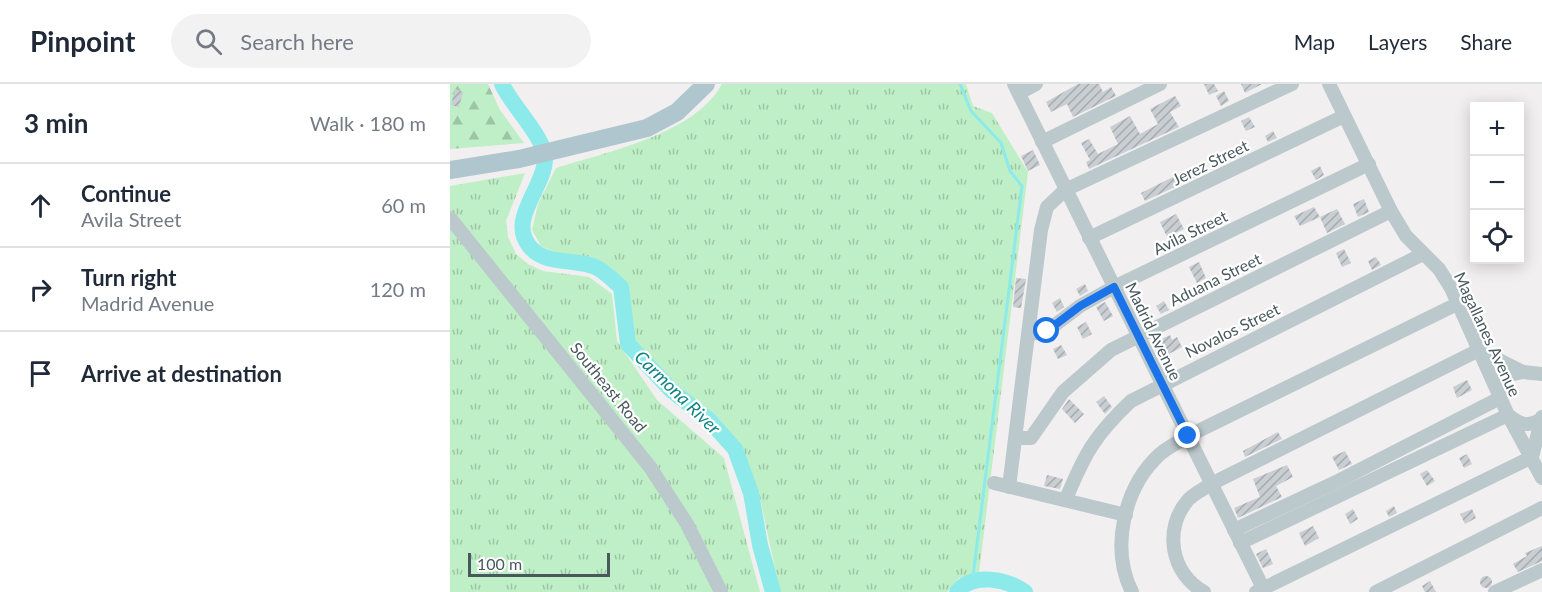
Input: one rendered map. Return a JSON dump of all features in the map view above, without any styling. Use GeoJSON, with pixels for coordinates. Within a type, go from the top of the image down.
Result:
{"type":"FeatureCollection","features":[{"type":"Feature","properties":{"kind":"main road"},"geometry":{"type":"LineString","coordinates":[[450,170],[519,159],[629,134],[677,112],[706,84]]}},
{"type":"Feature","properties":{"kind":"street"},"geometry":{"type":"LineString","coordinates":[[1016,88],[1036,84]]}},
{"type":"Feature","properties":{"kind":"street"},"geometry":{"type":"LineString","coordinates":[[1042,142],[1160,84]]}},
{"type":"Feature","properties":{"kind":"street"},"geometry":{"type":"LineString","coordinates":[[1009,487],[1043,222],[1047,207],[1065,190],[1292,84]]}},
{"type":"Feature","properties":{"kind":"street","name":"Magallanes Avenue"},"geometry":{"type":"LineString","coordinates":[[1329,84],[1391,211],[1406,236],[1439,269],[1508,415],[1542,478]]}},
{"type":"Feature","properties":{"kind":"street","name":"Madrid Avenue"},"geometry":{"type":"LineString","coordinates":[[1016,88],[1262,591]]}},
{"type":"Feature","properties":{"kind":"street","name":"Jerez Street"},"geometry":{"type":"LineString","coordinates":[[1089,238],[1344,116]]}},
{"type":"Feature","properties":{"kind":"street","name":"Avila Street"},"geometry":{"type":"LineString","coordinates":[[1029,334],[1047,331],[1080,306],[1114,287],[1368,164]]}},
{"type":"Feature","properties":{"kind":"street","name":"Aduana Street"},"geometry":{"type":"LineString","coordinates":[[1016,438],[1031,438],[1063,392],[1111,350],[1391,211]]}},
{"type":"Feature","properties":{"kind":"street","name":"Southeast Road"},"geometry":{"type":"LineString","coordinates":[[450,218],[650,467],[687,524],[721,592]]}},
{"type":"Feature","properties":{"kind":"street","name":"Novalos Street"},"geometry":{"type":"LineString","coordinates":[[1066,499],[1081,464],[1104,427],[1131,401],[1424,254]]}},
{"type":"Feature","properties":{"kind":"street"},"geometry":{"type":"LineString","coordinates":[[1132,592],[1126,580],[1121,545],[1126,515],[1131,496],[1142,475],[1161,453],[1188,436],[1457,304]]}},
{"type":"Feature","properties":{"kind":"street"},"geometry":{"type":"LineString","coordinates":[[1204,592],[1189,584],[1175,556],[1173,536],[1178,516],[1189,499],[1211,484],[1479,350],[1523,372]]}},
{"type":"Feature","properties":{"kind":"street"},"geometry":{"type":"LineString","coordinates":[[1240,543],[1500,398],[1502,380],[1509,375],[1523,372],[1542,374]]}},
{"type":"Feature","properties":{"kind":"street"},"geometry":{"type":"LineString","coordinates":[[1234,530],[1508,415],[1526,425],[1533,424],[1542,418]]}},
{"type":"Feature","properties":{"kind":"street"},"geometry":{"type":"LineString","coordinates":[[1262,591],[1532,457],[1542,418]]}},
{"type":"Feature","properties":{"kind":"street"},"geometry":{"type":"LineString","coordinates":[[994,483],[1126,515]]}},
{"type":"Feature","properties":{"kind":"street"},"geometry":{"type":"LineString","coordinates":[[1376,592],[1542,508]]}},
{"type":"Feature","properties":{"kind":"street"},"geometry":{"type":"LineString","coordinates":[[1495,592],[1542,570]]}},
{"type":"Feature","properties":{"kind":"green space"},"geometry":{"type":"Polygon","coordinates":[[[450,84],[488,84],[500,110],[524,143],[450,149],[450,84]]]}},
{"type":"Feature","properties":{"kind":"green space"},"geometry":{"type":"Polygon","coordinates":[[[722,84],[966,84],[973,106],[992,113],[1028,172],[979,573],[959,578],[947,592],[780,592],[760,498],[744,453],[716,420],[679,390],[633,341],[625,284],[603,263],[588,257],[559,254],[541,246],[532,230],[538,204],[556,168],[624,148],[671,128],[692,116],[709,101],[722,84]]]}},
{"type":"Feature","properties":{"kind":"green space"},"geometry":{"type":"Polygon","coordinates":[[[525,173],[506,221],[508,237],[516,254],[528,264],[543,271],[589,277],[612,294],[617,341],[657,400],[724,458],[760,592],[450,592],[450,186],[525,173]]]}},
{"type":"Feature","properties":{"kind":"building"},"geometry":{"type":"Polygon","coordinates":[[[1078,84],[1099,84],[1103,92],[1111,87],[1116,96],[1073,117],[1067,104],[1051,112],[1046,102],[1078,84]]]}},
{"type":"Feature","properties":{"kind":"building"},"geometry":{"type":"Polygon","coordinates":[[[1204,84],[1214,84],[1218,91],[1209,95],[1204,84]]]}},
{"type":"Feature","properties":{"kind":"building"},"geometry":{"type":"Polygon","coordinates":[[[1241,84],[1262,84],[1245,93],[1241,84]]]}},
{"type":"Feature","properties":{"kind":"building"},"geometry":{"type":"Polygon","coordinates":[[[455,89],[463,92],[459,107],[451,105],[455,89]]]}},
{"type":"Feature","properties":{"kind":"building"},"geometry":{"type":"Polygon","coordinates":[[[1224,91],[1229,101],[1221,106],[1216,96],[1224,91]]]}},
{"type":"Feature","properties":{"kind":"building"},"geometry":{"type":"Polygon","coordinates":[[[1175,96],[1181,106],[1170,112],[1179,127],[1089,169],[1086,162],[1090,160],[1081,143],[1089,139],[1098,154],[1118,144],[1110,127],[1130,116],[1140,134],[1158,124],[1150,109],[1175,96]]]}},
{"type":"Feature","properties":{"kind":"building"},"geometry":{"type":"Polygon","coordinates":[[[1249,117],[1255,127],[1246,131],[1241,121],[1249,117]]]}},
{"type":"Feature","properties":{"kind":"building"},"geometry":{"type":"Polygon","coordinates":[[[1273,131],[1277,138],[1268,142],[1265,136],[1273,131]]]}},
{"type":"Feature","properties":{"kind":"building"},"geometry":{"type":"Polygon","coordinates":[[[1033,150],[1040,165],[1028,171],[1021,156],[1033,150]]]}},
{"type":"Feature","properties":{"kind":"building"},"geometry":{"type":"Polygon","coordinates":[[[1320,166],[1324,175],[1316,180],[1311,171],[1320,166]]]}},
{"type":"Feature","properties":{"kind":"building"},"geometry":{"type":"Polygon","coordinates":[[[1191,168],[1196,177],[1145,201],[1141,193],[1191,168]]]}},
{"type":"Feature","properties":{"kind":"building"},"geometry":{"type":"Polygon","coordinates":[[[1364,199],[1369,212],[1358,217],[1353,204],[1364,199]]]}},
{"type":"Feature","properties":{"kind":"building"},"geometry":{"type":"Polygon","coordinates":[[[1314,207],[1320,217],[1300,226],[1294,216],[1314,207]]]}},
{"type":"Feature","properties":{"kind":"building"},"geometry":{"type":"Polygon","coordinates":[[[1337,209],[1345,224],[1327,233],[1320,217],[1337,209]]]}},
{"type":"Feature","properties":{"kind":"building"},"geometry":{"type":"Polygon","coordinates":[[[1176,214],[1184,229],[1167,237],[1160,222],[1176,214]]]}},
{"type":"Feature","properties":{"kind":"building"},"geometry":{"type":"Polygon","coordinates":[[[1344,249],[1351,263],[1342,267],[1336,253],[1344,249]]]}},
{"type":"Feature","properties":{"kind":"building"},"geometry":{"type":"Polygon","coordinates":[[[1376,257],[1381,265],[1372,270],[1368,261],[1376,257]]]}},
{"type":"Feature","properties":{"kind":"building"},"geometry":{"type":"Polygon","coordinates":[[[1199,262],[1206,278],[1197,283],[1189,267],[1199,262]]]}},
{"type":"Feature","properties":{"kind":"building"},"geometry":{"type":"Polygon","coordinates":[[[1016,278],[1026,279],[1021,308],[1013,307],[1016,278]]]}},
{"type":"Feature","properties":{"kind":"building"},"geometry":{"type":"Polygon","coordinates":[[[1085,284],[1088,291],[1080,296],[1076,289],[1085,284]]]}},
{"type":"Feature","properties":{"kind":"building"},"geometry":{"type":"Polygon","coordinates":[[[1060,298],[1064,307],[1057,312],[1052,303],[1060,298]]]}},
{"type":"Feature","properties":{"kind":"building"},"geometry":{"type":"Polygon","coordinates":[[[1164,301],[1169,310],[1161,314],[1156,306],[1164,301]]]}},
{"type":"Feature","properties":{"kind":"building"},"geometry":{"type":"Polygon","coordinates":[[[1105,302],[1113,316],[1104,321],[1096,307],[1105,302]]]}},
{"type":"Feature","properties":{"kind":"building"},"geometry":{"type":"Polygon","coordinates":[[[1086,322],[1092,334],[1083,339],[1077,327],[1086,322]]]}},
{"type":"Feature","properties":{"kind":"building"},"geometry":{"type":"Polygon","coordinates":[[[1170,335],[1172,340],[1177,337],[1182,347],[1165,356],[1173,370],[1167,373],[1154,347],[1159,344],[1158,341],[1170,335]]]}},
{"type":"Feature","properties":{"kind":"building"},"geometry":{"type":"Polygon","coordinates":[[[1061,345],[1067,355],[1058,359],[1053,349],[1061,345]]]}},
{"type":"Feature","properties":{"kind":"building"},"geometry":{"type":"Polygon","coordinates":[[[1467,380],[1472,390],[1457,398],[1453,387],[1467,380]]]}},
{"type":"Feature","properties":{"kind":"building"},"geometry":{"type":"Polygon","coordinates":[[[1104,396],[1112,407],[1105,414],[1096,402],[1104,396]]]}},
{"type":"Feature","properties":{"kind":"building"},"geometry":{"type":"Polygon","coordinates":[[[1069,399],[1084,414],[1075,423],[1062,409],[1069,399]]]}},
{"type":"Feature","properties":{"kind":"building"},"geometry":{"type":"Polygon","coordinates":[[[1278,432],[1282,439],[1245,457],[1243,451],[1278,432]]]}},
{"type":"Feature","properties":{"kind":"building"},"geometry":{"type":"Polygon","coordinates":[[[1345,451],[1352,464],[1339,470],[1332,457],[1345,451]]]}},
{"type":"Feature","properties":{"kind":"building"},"geometry":{"type":"Polygon","coordinates":[[[1467,454],[1472,464],[1464,468],[1459,458],[1467,454]]]}},
{"type":"Feature","properties":{"kind":"building"},"geometry":{"type":"Polygon","coordinates":[[[1287,465],[1293,477],[1276,486],[1282,497],[1238,518],[1234,508],[1260,497],[1253,479],[1287,465]]]}},
{"type":"Feature","properties":{"kind":"building"},"geometry":{"type":"Polygon","coordinates":[[[1427,470],[1435,481],[1427,486],[1420,474],[1427,470]]]}},
{"type":"Feature","properties":{"kind":"building"},"geometry":{"type":"Polygon","coordinates":[[[1047,475],[1063,479],[1060,489],[1044,486],[1047,475]]]}},
{"type":"Feature","properties":{"kind":"building"},"geometry":{"type":"Polygon","coordinates":[[[1394,506],[1397,513],[1389,517],[1386,511],[1394,506]]]}},
{"type":"Feature","properties":{"kind":"building"},"geometry":{"type":"Polygon","coordinates":[[[1353,509],[1358,519],[1350,524],[1345,514],[1353,509]]]}},
{"type":"Feature","properties":{"kind":"building"},"geometry":{"type":"Polygon","coordinates":[[[1472,509],[1476,518],[1465,524],[1460,514],[1472,509]]]}},
{"type":"Feature","properties":{"kind":"building"},"geometry":{"type":"Polygon","coordinates":[[[1313,526],[1319,538],[1305,546],[1299,533],[1313,526]]]}},
{"type":"Feature","properties":{"kind":"building"},"geometry":{"type":"Polygon","coordinates":[[[1542,546],[1542,561],[1518,572],[1513,564],[1527,556],[1525,553],[1542,546]]]}},
{"type":"Feature","properties":{"kind":"building"},"geometry":{"type":"Polygon","coordinates":[[[1266,549],[1273,564],[1263,568],[1256,554],[1266,549]]]}},
{"type":"Feature","properties":{"kind":"building"},"geometry":{"type":"Polygon","coordinates":[[[1486,576],[1492,582],[1486,588],[1480,582],[1486,576]]]}},
{"type":"Feature","properties":{"kind":"building"},"geometry":{"type":"Polygon","coordinates":[[[1430,581],[1436,592],[1425,592],[1422,586],[1430,581]]]}},
{"type":"Feature","properties":{"kind":"waterway","name":"Carmona River"},"geometry":{"type":"LineString","coordinates":[[502,84],[544,151],[543,171],[524,215],[522,226],[524,237],[537,253],[554,260],[591,265],[621,287],[628,344],[671,390],[709,420],[735,449],[751,493],[760,545],[773,592]]}},
{"type":"Feature","properties":{"kind":"waterway"},"geometry":{"type":"LineString","coordinates":[[960,84],[971,111],[1001,143],[1010,171],[1022,186],[972,584]]}},
{"type":"Feature","properties":{"kind":"waterway","name":"Carmona River"},"geometry":{"type":"LineString","coordinates":[[957,592],[964,586],[981,580],[1000,581],[1025,592]]}},
{"type":"Feature","properties":{"kind":"route"},"geometry":{"type":"LineString","coordinates":[[1047,331],[1080,306],[1114,287],[1188,436]]}}]}
